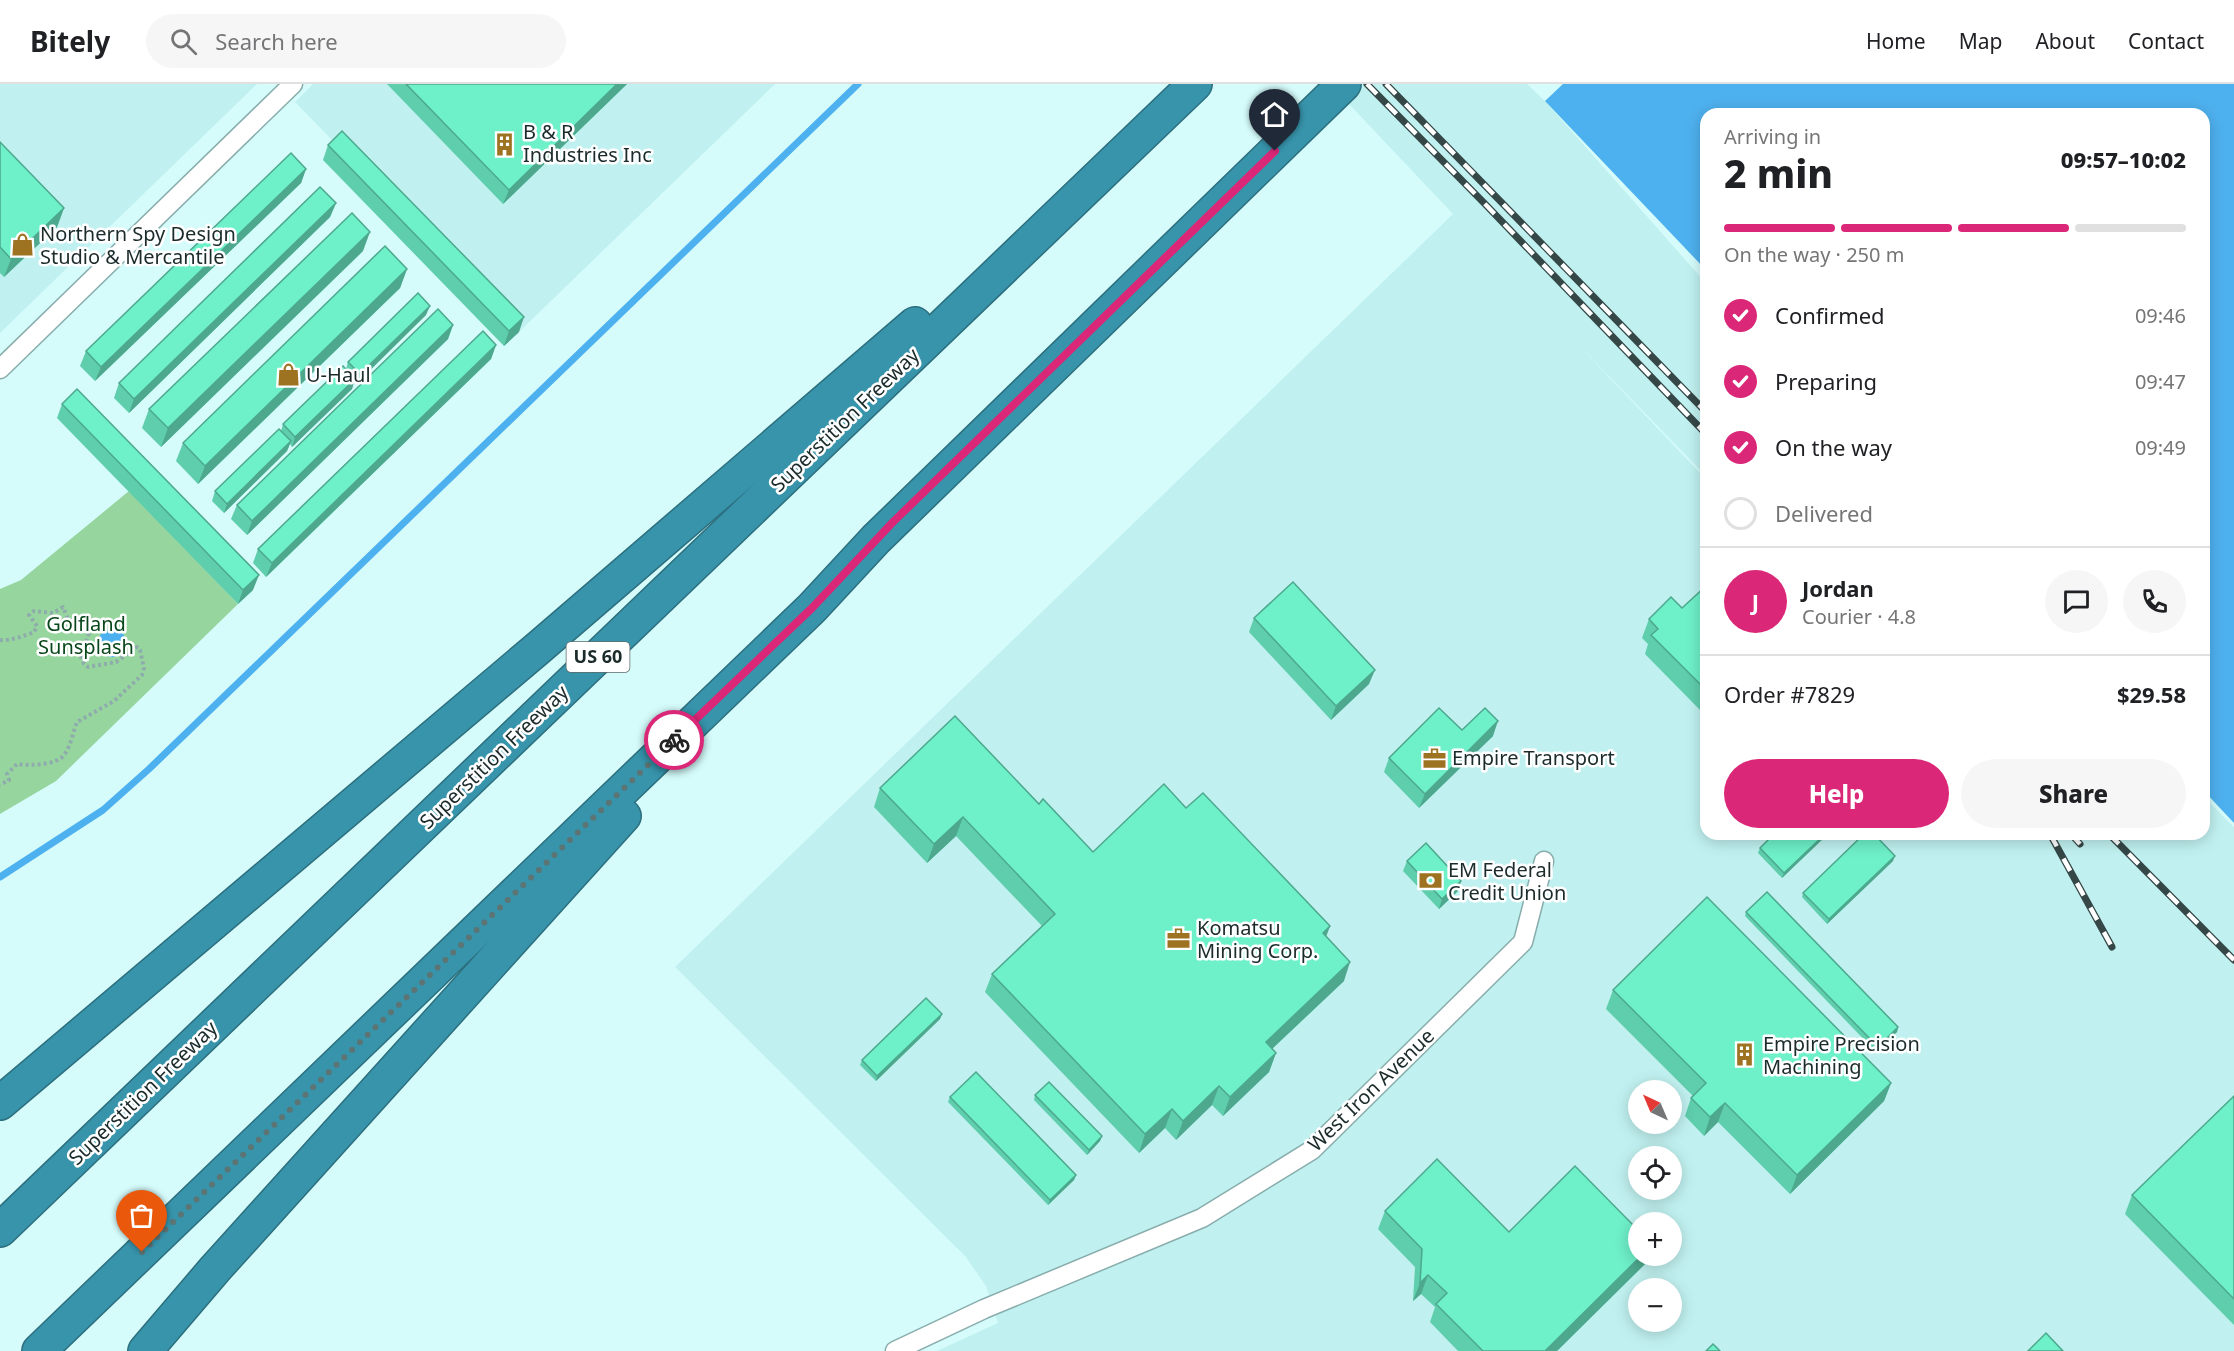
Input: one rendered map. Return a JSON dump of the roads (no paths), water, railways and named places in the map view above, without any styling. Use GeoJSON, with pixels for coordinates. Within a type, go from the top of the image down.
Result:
{"type":"FeatureCollection","features":[{"type":"Feature","properties":{"kind":"highway"},"geometry":{"type":"LineString","coordinates":[[0,1103],[536,650],[1195,84]]}},
{"type":"Feature","properties":{"kind":"highway","name":"Superstition Freeway"},"geometry":{"type":"LineString","coordinates":[[0,1230],[1195,84]]}},
{"type":"Feature","properties":{"kind":"highway"},"geometry":{"type":"LineString","coordinates":[[145,1351],[215,1269],[876,539],[1344,84]]}},
{"type":"Feature","properties":{"kind":"highway"},"geometry":{"type":"LineString","coordinates":[[39,1351],[812,608]]}},
{"type":"Feature","properties":{"kind":"street"},"geometry":{"type":"LineString","coordinates":[[0,369],[293,84]]}},
{"type":"Feature","properties":{"kind":"street","name":"West Iron Avenue"},"geometry":{"type":"LineString","coordinates":[[895,1351],[984,1309],[1202,1218],[1312,1150],[1523,942],[1544,861]]}},
{"type":"Feature","properties":{"kind":"water"},"geometry":{"type":"Polygon","coordinates":[[[1563,84],[2234,84],[2234,823],[2210,797],[2210,108],[1700,108],[1700,264],[1545,101],[1563,84]]]}},
{"type":"Feature","properties":{"kind":"water"},"geometry":{"type":"Polygon","coordinates":[[[112,629],[122,633],[126,643],[122,653],[112,657],[102,653],[98,643],[102,633],[112,629]]]}},
{"type":"Feature","properties":{"kind":"waterway"},"geometry":{"type":"LineString","coordinates":[[0,877],[103,810],[149,769],[858,84]]}},
{"type":"Feature","properties":{"kind":"railway"},"geometry":{"type":"LineString","coordinates":[[1367,84],[1700,428]]}},
{"type":"Feature","properties":{"kind":"railway"},"geometry":{"type":"LineString","coordinates":[[1386,84],[1700,406]]}},
{"type":"Feature","properties":{"kind":"railway"},"geometry":{"type":"LineString","coordinates":[[2053,840],[2112,947]]}},
{"type":"Feature","properties":{"kind":"railway"},"geometry":{"type":"LineString","coordinates":[[2076,840],[2080,844]]}},
{"type":"Feature","properties":{"kind":"railway"},"geometry":{"type":"LineString","coordinates":[[2115,840],[2234,960]]}},
{"type":"Feature","properties":{"kind":"place","name":"B & R Industries Inc"},"geometry":{"type":"Point","coordinates":[505,144]}},
{"type":"Feature","properties":{"kind":"place","name":"Northern Spy Design Studio & Mercantile"},"geometry":{"type":"Point","coordinates":[22,245]}},
{"type":"Feature","properties":{"kind":"place","name":"U-Haul"},"geometry":{"type":"Point","coordinates":[288,375]}},
{"type":"Feature","properties":{"kind":"place","name":"Empire Transport"},"geometry":{"type":"Point","coordinates":[1434,758]}},
{"type":"Feature","properties":{"kind":"place","name":"EM Federal Credit Union"},"geometry":{"type":"Point","coordinates":[1430,881]}},
{"type":"Feature","properties":{"kind":"place","name":"Komatsu Mining Corp."},"geometry":{"type":"Point","coordinates":[1179,939]}},
{"type":"Feature","properties":{"kind":"place","name":"Empire Precision Machining"},"geometry":{"type":"Point","coordinates":[1745,1055]}},
{"type":"Feature","properties":{"kind":"park label","name":"Golfland Sunsplash"},"geometry":{"type":"Point","coordinates":[86,636]}}]}
